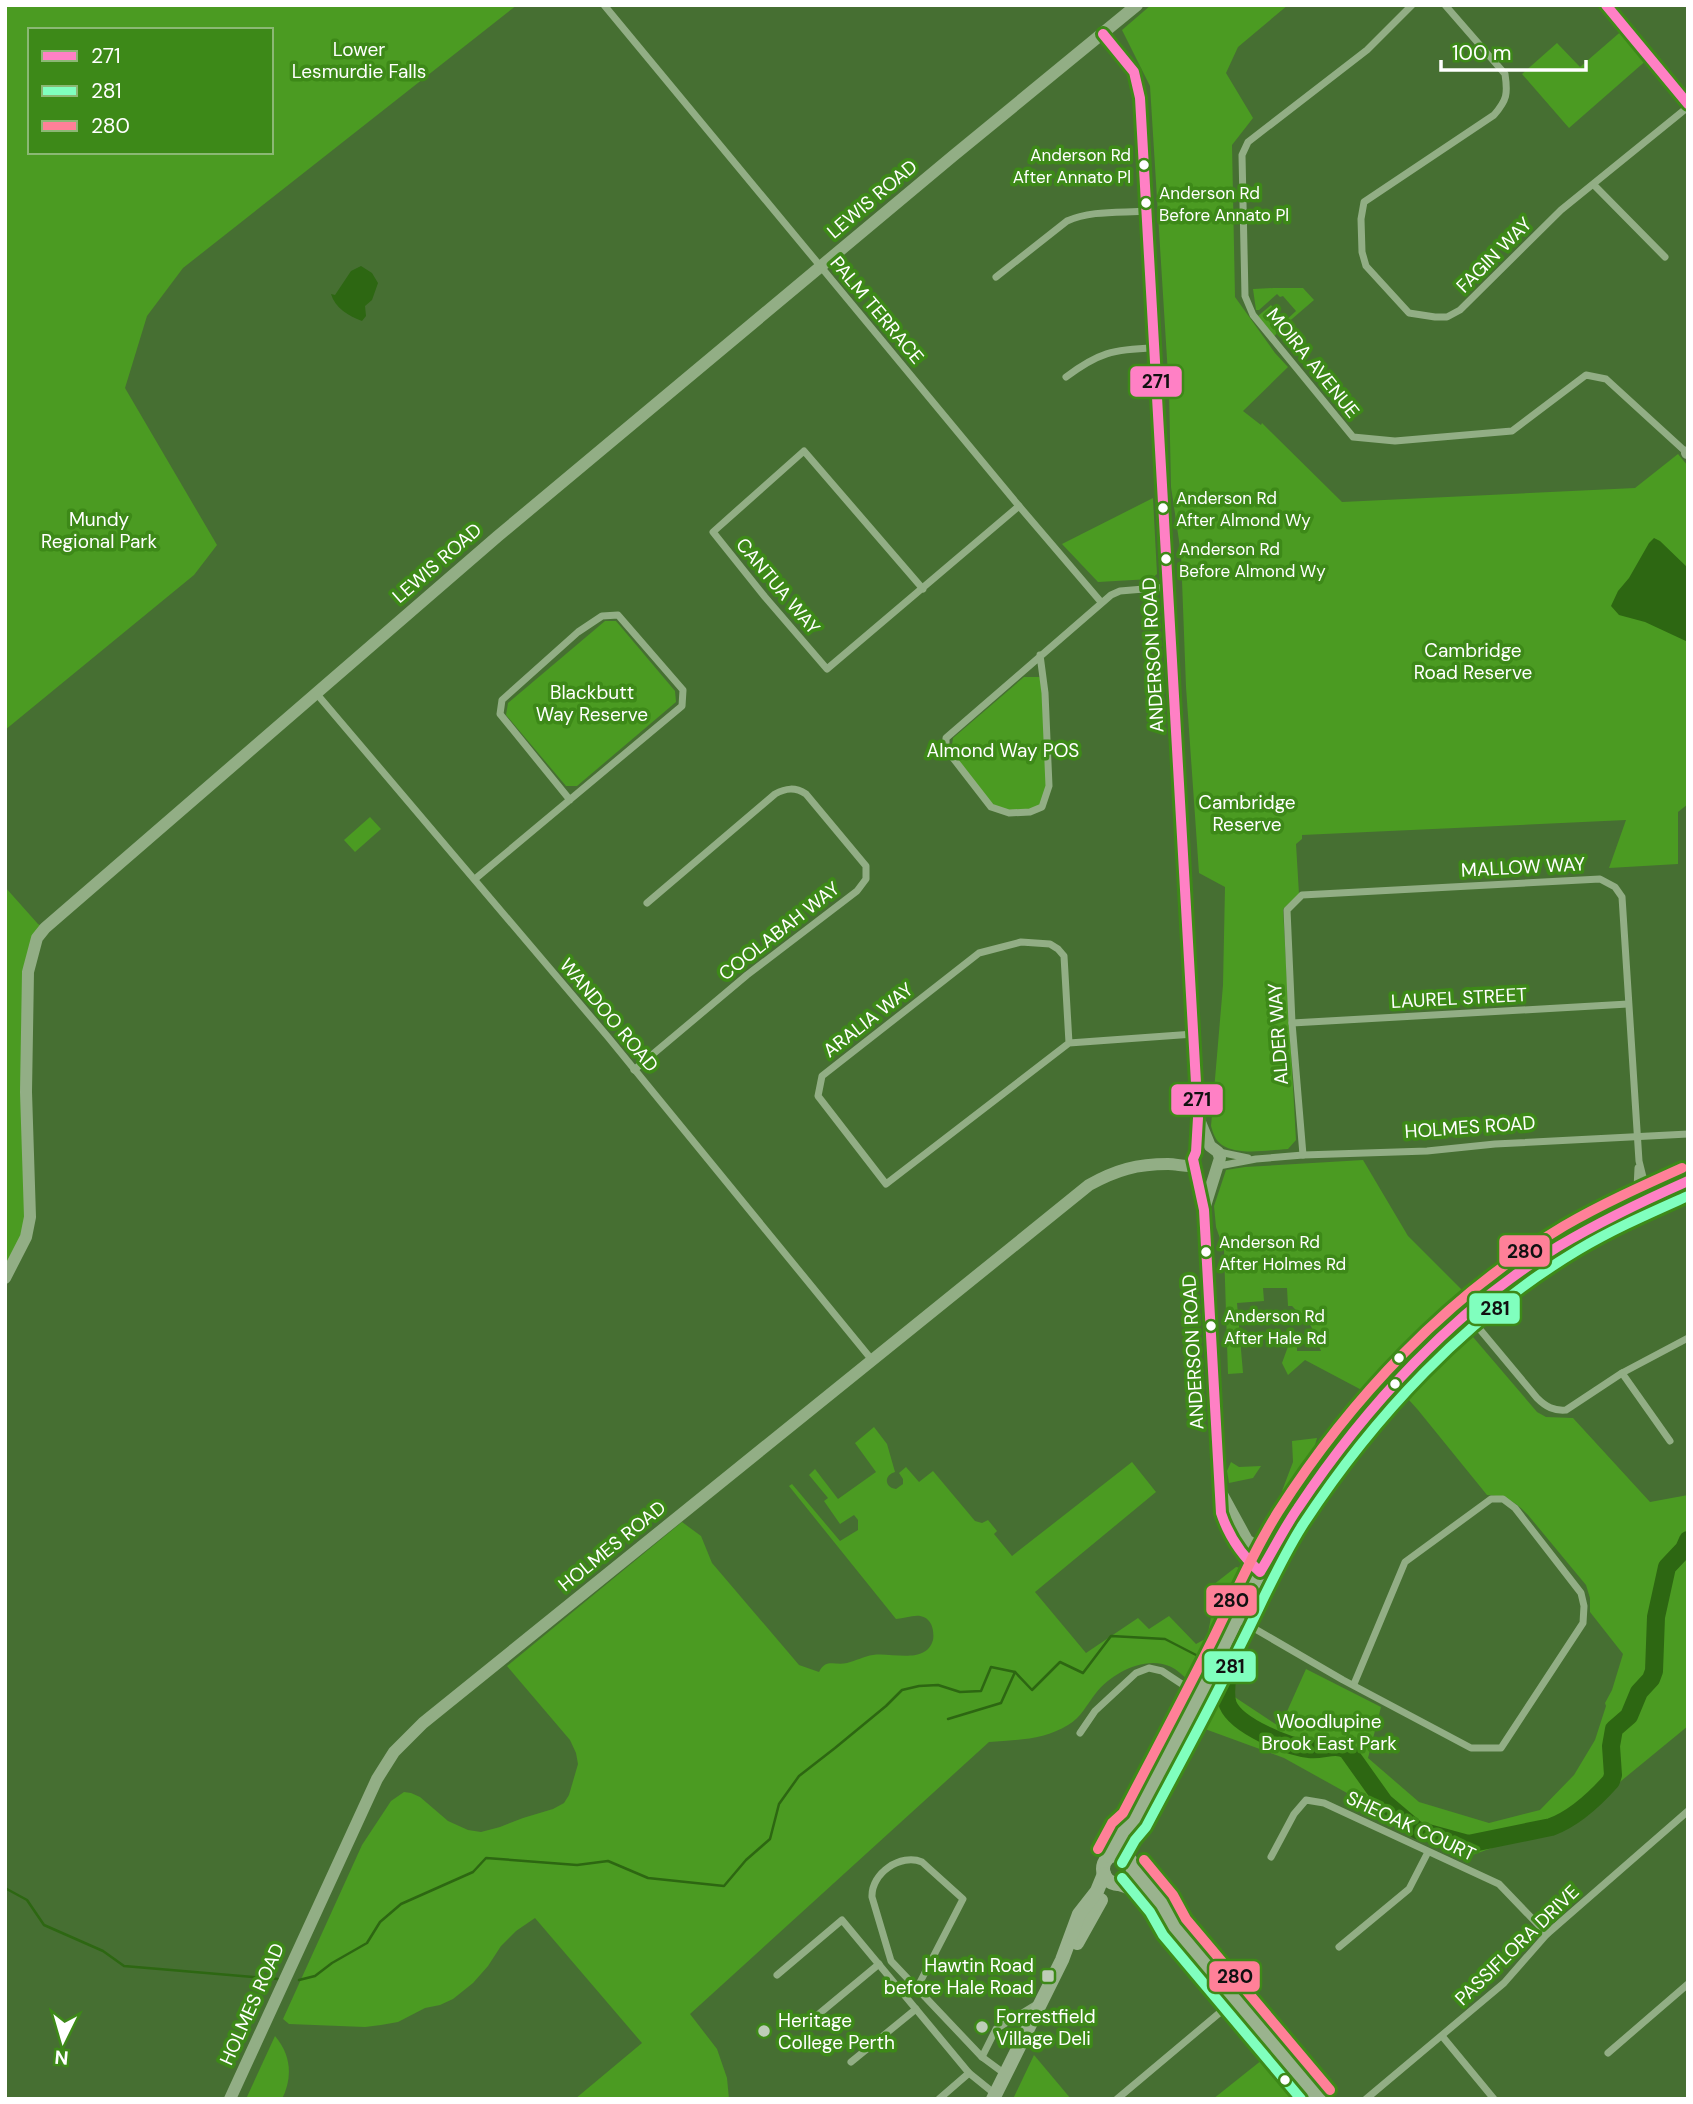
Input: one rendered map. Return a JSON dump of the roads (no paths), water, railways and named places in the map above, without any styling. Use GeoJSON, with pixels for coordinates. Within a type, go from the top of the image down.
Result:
{"type":"FeatureCollection","features":[{"type":"Feature","properties":{"kind":"main road"},"geometry":{"type":"LineString","coordinates":[[994,2097],[1062,1960],[1079,1914],[1097,1891],[1104,1874],[1104,1864],[1124,1831],[1134,1821],[1200,1696],[1260,1572],[1291,1517],[1351,1433],[1427,1348],[1542,1256],[1640,1200],[1688,1181]]}},
{"type":"Feature","properties":{"kind":"main road"},"geometry":{"type":"LineString","coordinates":[[1062,1960],[1076,1945],[1109,1890],[1130,1878],[1134,1821]]}},
{"type":"Feature","properties":{"kind":"main road"},"geometry":{"type":"LineString","coordinates":[[1110,1856],[1119,1854],[1130,1863],[1147,1888],[1170,1913],[1174,1927]]}},
{"type":"Feature","properties":{"kind":"main road"},"geometry":{"type":"LineString","coordinates":[[1104,1874],[1109,1881],[1139,1892],[1158,1916],[1174,1927],[1319,2099]]}},
{"type":"Feature","properties":{"kind":"street","name":"PALM TERRACE"},"geometry":{"type":"LineString","coordinates":[[604,5],[1101,602]]}},
{"type":"Feature","properties":{"kind":"street","name":"LEWIS ROAD"},"geometry":{"type":"LineString","coordinates":[[5,1278],[26,1237],[30,1217],[26,1093],[28,972],[37,938],[45,928],[498,536],[1137,5]]}},
{"type":"Feature","properties":{"kind":"street","name":"MOIRA AVENUE"},"geometry":{"type":"LineString","coordinates":[[1412,5],[1367,50],[1248,142],[1242,155],[1245,296],[1253,315],[1353,437],[1395,441],[1512,431],[1586,375],[1606,379],[1687,453]]}},
{"type":"Feature","properties":{"kind":"street","name":"FAGIN WAY"},"geometry":{"type":"LineString","coordinates":[[1445,5],[1505,74],[1506,102],[1494,115],[1364,202],[1361,219],[1362,252],[1366,266],[1409,313],[1447,317],[1460,310],[1561,210],[1688,106]]}},
{"type":"Feature","properties":{"kind":"street"},"geometry":{"type":"LineString","coordinates":[[1606,5],[1688,106]]}},
{"type":"Feature","properties":{"kind":"street"},"geometry":{"type":"LineString","coordinates":[[1612,12],[1620,5]]}},
{"type":"Feature","properties":{"kind":"street","name":"ANDERSON ROAD"},"geometry":{"type":"LineString","coordinates":[[1103,33],[1136,78],[1141,114],[1194,1034],[1198,1118],[1195,1160],[1204,1210],[1221,1513],[1242,1556],[1260,1572]]}},
{"type":"Feature","properties":{"kind":"street"},"geometry":{"type":"LineString","coordinates":[[1594,185],[1665,257]]}},
{"type":"Feature","properties":{"kind":"street"},"geometry":{"type":"LineString","coordinates":[[996,277],[1075,217],[1147,211]]}},
{"type":"Feature","properties":{"kind":"street"},"geometry":{"type":"LineString","coordinates":[[1066,377],[1106,352],[1154,348]]}},
{"type":"Feature","properties":{"kind":"street","name":"CANTUA WAY"},"geometry":{"type":"LineString","coordinates":[[923,589],[804,451],[713,532],[827,669],[923,589],[1019,506]]}},
{"type":"Feature","properties":{"kind":"street"},"geometry":{"type":"LineString","coordinates":[[1040,655],[1045,693],[1049,786],[1042,807],[1030,812],[1009,813],[990,807],[946,749],[946,738],[1040,655],[1101,602],[1120,590],[1168,587]]}},
{"type":"Feature","properties":{"kind":"street"},"geometry":{"type":"LineString","coordinates":[[475,879],[570,800],[682,706],[683,690],[618,615],[602,616],[578,632],[502,701],[500,714],[570,800]]}},
{"type":"Feature","properties":{"kind":"street","name":"WANDOO ROAD"},"geometry":{"type":"LineString","coordinates":[[316,693],[475,879],[872,1360]]}},
{"type":"Feature","properties":{"kind":"street","name":"COOLABAH WAY"},"geometry":{"type":"LineString","coordinates":[[634,1070],[747,975],[857,891],[866,879],[866,866],[806,794],[791,788],[775,794],[647,903]]}},
{"type":"Feature","properties":{"kind":"street","name":"MALLOW WAY"},"geometry":{"type":"LineString","coordinates":[[1287,910],[1302,895],[1600,879],[1615,887],[1622,897],[1639,1161],[1643,1178],[1655,1194]]}},
{"type":"Feature","properties":{"kind":"street","name":"ALDER WAY"},"geometry":{"type":"LineString","coordinates":[[1287,910],[1292,1023],[1303,1155]]}},
{"type":"Feature","properties":{"kind":"street","name":"ARALIA WAY"},"geometry":{"type":"LineString","coordinates":[[1021,942],[1050,944],[1058,948],[1064,956],[1069,1043],[886,1184],[818,1096],[822,1076],[979,953],[1021,942]]}},
{"type":"Feature","properties":{"kind":"street","name":"LAUREL STREET"},"geometry":{"type":"LineString","coordinates":[[1292,1023],[1628,1004]]}},
{"type":"Feature","properties":{"kind":"street"},"geometry":{"type":"LineString","coordinates":[[1069,1043],[1194,1034]]}},
{"type":"Feature","properties":{"kind":"street","name":"ANDERSON ROAD"},"geometry":{"type":"LineString","coordinates":[[1198,1118],[1220,1158],[1204,1210]]}},
{"type":"Feature","properties":{"kind":"street","name":"HOLMES ROAD"},"geometry":{"type":"LineString","coordinates":[[1218,1167],[1256,1159],[1303,1155],[1688,1134]]}},
{"type":"Feature","properties":{"kind":"street"},"geometry":{"type":"LineString","coordinates":[[1214,1149],[1201,1147],[1195,1160],[1206,1173],[1218,1167]]}},
{"type":"Feature","properties":{"kind":"street","name":"HOLMES ROAD"},"geometry":{"type":"LineString","coordinates":[[1214,1149],[1256,1159]]}},
{"type":"Feature","properties":{"kind":"street","name":"HOLMES ROAD"},"geometry":{"type":"LineString","coordinates":[[230,2099],[377,1779],[394,1752],[423,1723],[1089,1185],[1130,1167],[1195,1160]]}},
{"type":"Feature","properties":{"kind":"street","name":"MALLOW WAY"},"geometry":{"type":"LineString","coordinates":[[1639,1161],[1637,1189],[1640,1200]]}},
{"type":"Feature","properties":{"kind":"street"},"geometry":{"type":"LineString","coordinates":[[1467,1314],[1537,1398],[1551,1409],[1566,1410],[1622,1373],[1688,1338]]}},
{"type":"Feature","properties":{"kind":"street"},"geometry":{"type":"LineString","coordinates":[[1622,1373],[1670,1441]]}},
{"type":"Feature","properties":{"kind":"street","name":"ANDERSON ROAD"},"geometry":{"type":"LineString","coordinates":[[1221,1492],[1247,1540],[1269,1556]]}},
{"type":"Feature","properties":{"kind":"street"},"geometry":{"type":"LineString","coordinates":[[1238,1619],[1343,1680],[1471,1748],[1501,1748],[1583,1623],[1584,1606],[1581,1593],[1515,1508],[1503,1499],[1491,1499],[1405,1562],[1354,1684]]}},
{"type":"Feature","properties":{"kind":"street"},"geometry":{"type":"LineString","coordinates":[[1080,1733],[1095,1711],[1136,1673],[1149,1668],[1162,1671],[1200,1696]]}},
{"type":"Feature","properties":{"kind":"street","name":"SHEOAK COURT"},"geometry":{"type":"LineString","coordinates":[[1271,1857],[1294,1814],[1306,1800],[1324,1803],[1499,1885],[1547,1934]]}},
{"type":"Feature","properties":{"kind":"street","name":"PASSIFLORA DRIVE"},"geometry":{"type":"LineString","coordinates":[[1366,2099],[1504,1983],[1547,1934],[1688,1811]]}},
{"type":"Feature","properties":{"kind":"street"},"geometry":{"type":"LineString","coordinates":[[1339,1947],[1409,1889],[1428,1852]]}},
{"type":"Feature","properties":{"kind":"street"},"geometry":{"type":"LineString","coordinates":[[917,1988],[962,1899],[922,1861],[914,1858],[904,1859],[886,1870],[874,1882],[872,1889],[891,1961],[982,2057],[1005,2075]]}},
{"type":"Feature","properties":{"kind":"street"},"geometry":{"type":"LineString","coordinates":[[777,1975],[842,1920],[970,2073],[994,2097]]}},
{"type":"Feature","properties":{"kind":"street"},"geometry":{"type":"LineString","coordinates":[[814,2018],[879,1964]]}},
{"type":"Feature","properties":{"kind":"street"},"geometry":{"type":"LineString","coordinates":[[1608,2053],[1688,1984]]}},
{"type":"Feature","properties":{"kind":"street"},"geometry":{"type":"LineString","coordinates":[[982,2057],[996,2029],[1043,1999]]}},
{"type":"Feature","properties":{"kind":"street"},"geometry":{"type":"LineString","coordinates":[[1117,2099],[1236,1999]]}},
{"type":"Feature","properties":{"kind":"street"},"geometry":{"type":"LineString","coordinates":[[851,2062],[916,2009]]}},
{"type":"Feature","properties":{"kind":"street"},"geometry":{"type":"LineString","coordinates":[[1442,2036],[1494,2099]]}},
{"type":"Feature","properties":{"kind":"street"},"geometry":{"type":"LineString","coordinates":[[939,2099],[970,2073]]}},
{"type":"Feature","properties":{"kind":"waterway"},"geometry":{"type":"LineString","coordinates":[[1228,1672],[1227,1701],[1233,1713],[1252,1728],[1277,1740],[1300,1747],[1338,1747],[1347,1750],[1384,1802],[1417,1830],[1468,1844],[1551,1827],[1583,1808],[1611,1781],[1614,1729],[1629,1716],[1639,1692],[1651,1679],[1654,1671],[1656,1617],[1667,1567],[1684,1549],[1688,1540]]}},
{"type":"Feature","properties":{"kind":"waterway"},"geometry":{"type":"LineString","coordinates":[[948,1719],[1001,1703],[1015,1672],[1032,1690],[1060,1662],[1083,1673],[1111,1636],[1165,1639],[1198,1656]]}},
{"type":"Feature","properties":{"kind":"waterway"},"geometry":{"type":"LineString","coordinates":[[299,1980],[315,1976],[367,1943],[380,1922],[401,1904],[473,1872],[486,1858],[577,1865],[608,1861],[648,1878],[724,1886],[746,1860],[770,1839],[779,1804],[799,1776],[902,1690],[938,1685],[960,1692],[981,1691],[991,1667],[1015,1672]]}},
{"type":"Feature","properties":{"kind":"waterway"},"geometry":{"type":"LineString","coordinates":[[5,1888],[27,1900],[44,1925],[103,1951],[124,1966],[278,1979]]}},
{"type":"Feature","properties":{"kind":"place","name":"Anderson Rd After Annato Pl"},"geometry":{"type":"Point","coordinates":[1144,165]}},
{"type":"Feature","properties":{"kind":"place","name":"Anderson Rd Before Annato Pl"},"geometry":{"type":"Point","coordinates":[1146,203]}},
{"type":"Feature","properties":{"kind":"place","name":"Anderson Rd After Almond Wy"},"geometry":{"type":"Point","coordinates":[1163,508]}},
{"type":"Feature","properties":{"kind":"place","name":"Anderson Rd Before Almond Wy"},"geometry":{"type":"Point","coordinates":[1166,559]}},
{"type":"Feature","properties":{"kind":"place","name":"Anderson Rd After Holmes Rd"},"geometry":{"type":"Point","coordinates":[1206,1252]}},
{"type":"Feature","properties":{"kind":"place","name":"Anderson Rd After Hale Rd"},"geometry":{"type":"Point","coordinates":[1211,1326]}},
{"type":"Feature","properties":{"kind":"place","name":"Hawtin Road before Hale Road"},"geometry":{"type":"Point","coordinates":[1048,1976]}},
{"type":"Feature","properties":{"kind":"place","name":"Forrestfield Village Deli"},"geometry":{"type":"Point","coordinates":[982,2027]}},
{"type":"Feature","properties":{"kind":"place","name":"Heritage College Perth"},"geometry":{"type":"Point","coordinates":[764,2031]}},
{"type":"Feature","properties":{"kind":"park label","name":"Lower Lesmurdie Falls"},"geometry":{"type":"Point","coordinates":[359,60]}},
{"type":"Feature","properties":{"kind":"park label","name":"Mundy Regional Park"},"geometry":{"type":"Point","coordinates":[99,530]}},
{"type":"Feature","properties":{"kind":"park label","name":"Cambridge Road Reserve"},"geometry":{"type":"Point","coordinates":[1473,661]}},
{"type":"Feature","properties":{"kind":"park label","name":"Blackbutt Way Reserve"},"geometry":{"type":"Point","coordinates":[592,703]}},
{"type":"Feature","properties":{"kind":"park label","name":"Almond Way POS"},"geometry":{"type":"Point","coordinates":[1003,750]}},
{"type":"Feature","properties":{"kind":"park label","name":"Cambridge Reserve"},"geometry":{"type":"Point","coordinates":[1247,813]}},
{"type":"Feature","properties":{"kind":"park label","name":"Woodlupine Brook East Park"},"geometry":{"type":"Point","coordinates":[1329,1732]}}]}
